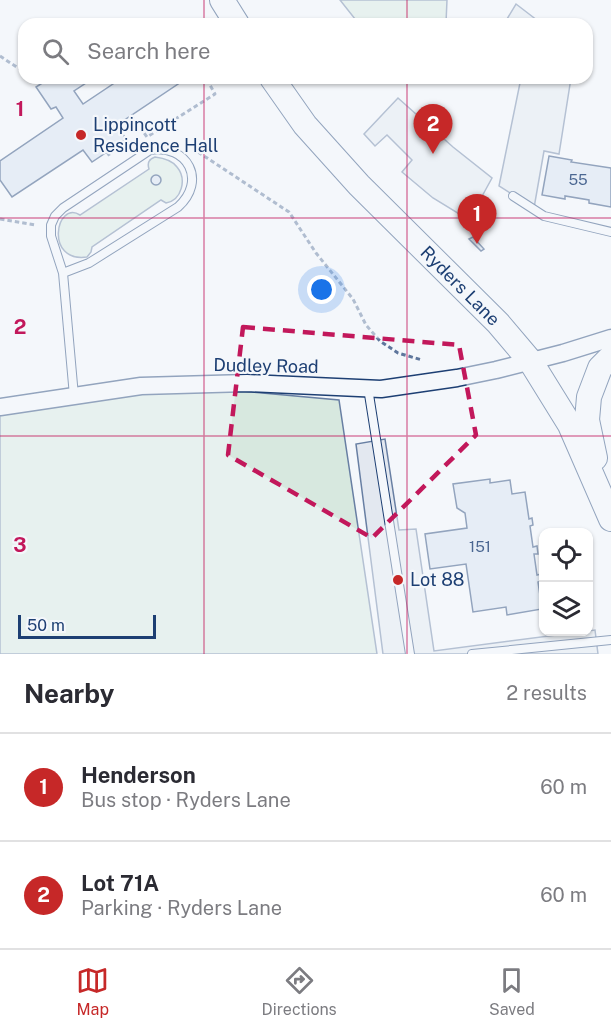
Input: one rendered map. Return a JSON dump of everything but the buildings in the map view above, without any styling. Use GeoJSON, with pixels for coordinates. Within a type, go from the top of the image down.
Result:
{"type":"FeatureCollection","features":[{"type":"Feature","properties":{"kind":"main road"},"geometry":{"type":"LineString","coordinates":[[222,0],[233,18]]}},
{"type":"Feature","properties":{"kind":"main road","name":"Ryders Lane"},"geometry":{"type":"LineString","coordinates":[[276,84],[305,125],[359,185],[498,323],[531,362],[570,425],[611,519]]}},
{"type":"Feature","properties":{"kind":"main road"},"geometry":{"type":"LineString","coordinates":[[611,357],[600,368],[589,397],[587,420],[592,449],[611,519]]}},
{"type":"Feature","properties":{"kind":"street","name":"Dudley Road"},"geometry":{"type":"LineString","coordinates":[[0,407],[141,387],[247,382],[381,389],[457,378],[531,362],[611,338]]}},
{"type":"Feature","properties":{"kind":"lane"},"geometry":{"type":"LineString","coordinates":[[63,273],[89,263],[187,199],[192,176],[182,156],[166,149],[150,150],[63,208],[55,216],[51,225],[51,236],[63,273],[74,397]]}},
{"type":"Feature","properties":{"kind":"lane"},"geometry":{"type":"LineString","coordinates":[[513,196],[544,216],[611,232]]}},
{"type":"Feature","properties":{"kind":"lane"},"geometry":{"type":"LineString","coordinates":[[368,388],[410,654]]}},
{"type":"Feature","properties":{"kind":"lane"},"geometry":{"type":"LineString","coordinates":[[472,654],[611,640]]}},
{"type":"Feature","properties":{"kind":"path"},"geometry":{"type":"LineString","coordinates":[[0,56],[18,68]]}},
{"type":"Feature","properties":{"kind":"path"},"geometry":{"type":"LineString","coordinates":[[131,115],[147,137],[216,94],[210,84]]}},
{"type":"Feature","properties":{"kind":"path"},"geometry":{"type":"LineString","coordinates":[[107,152],[111,158]]}},
{"type":"Feature","properties":{"kind":"path"},"geometry":{"type":"LineString","coordinates":[[198,152],[289,212],[316,253],[353,299],[366,325],[380,341],[398,353],[422,360]]}},
{"type":"Feature","properties":{"kind":"path"},"geometry":{"type":"LineString","coordinates":[[0,219],[36,225]]}},
{"type":"Feature","properties":{"kind":"highlighted area"},"geometry":{"type":"Polygon","coordinates":[[[243,327],[459,345],[476,435],[372,538],[228,455],[243,327]]]}},
{"type":"Feature","properties":{"kind":"shaded area"},"geometry":{"type":"Polygon","coordinates":[[[340,0],[447,0],[446,18],[354,18],[340,0]]]}},
{"type":"Feature","properties":{"kind":"shaded area"},"geometry":{"type":"Polygon","coordinates":[[[516,4],[534,18],[508,18],[516,4]]]}},
{"type":"Feature","properties":{"kind":"shaded area"},"geometry":{"type":"Polygon","coordinates":[[[520,84],[570,84],[559,154],[544,151],[534,208],[499,186],[520,84]]]}},
{"type":"Feature","properties":{"kind":"shaded area"},"geometry":{"type":"Polygon","coordinates":[[[398,98],[492,178],[469,220],[433,198],[402,172],[412,160],[387,135],[375,146],[364,134],[398,98]]]}},
{"type":"Feature","properties":{"kind":"shaded area"},"geometry":{"type":"Polygon","coordinates":[[[155,157],[170,161],[180,172],[182,183],[176,198],[166,203],[161,200],[92,247],[87,257],[73,256],[64,251],[58,233],[60,223],[65,216],[72,213],[80,215],[149,169],[149,162],[155,157]]]}},
{"type":"Feature","properties":{"kind":"shaded area"},"geometry":{"type":"Polygon","coordinates":[[[144,382],[339,400],[377,654],[0,654],[0,404],[144,382]]]}},
{"type":"Feature","properties":{"kind":"shaded area","name":"Lot 88"},"geometry":{"type":"Polygon","coordinates":[[[385,439],[399,530],[416,529],[434,651],[549,636],[593,636],[593,630],[595,630],[598,654],[383,654],[356,444],[385,439]]]}},
{"type":"Feature","properties":{"kind":"place","name":"Lippincott Residence Hall"},"geometry":{"type":"Point","coordinates":[81,135]}},
{"type":"Feature","properties":{"kind":"place","name":"Lot 71A"},"geometry":{"type":"Point","coordinates":[433,154]}},
{"type":"Feature","properties":{"kind":"place","name":"Henderson"},"geometry":{"type":"Point","coordinates":[477,244]}},
{"type":"Feature","properties":{"kind":"place","name":"Lot 88"},"geometry":{"type":"Point","coordinates":[398,580]}}]}
